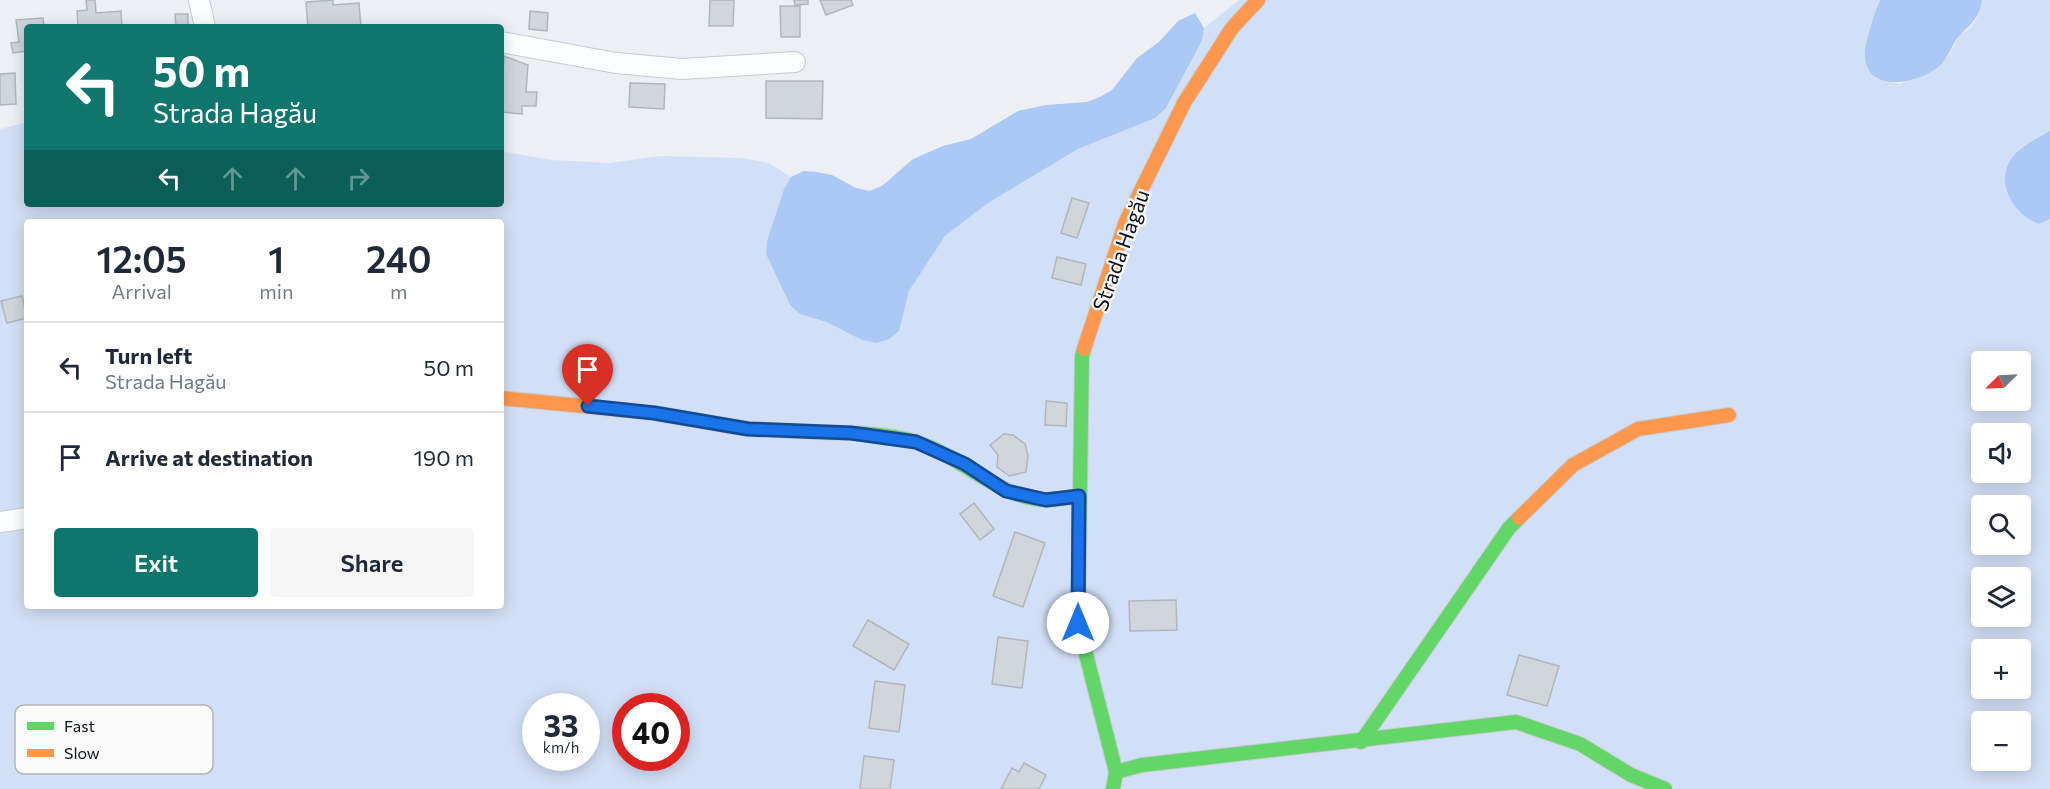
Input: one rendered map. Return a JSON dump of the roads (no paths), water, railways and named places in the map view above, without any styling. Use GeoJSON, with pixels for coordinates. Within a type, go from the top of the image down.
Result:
{"type":"FeatureCollection","features":[{"type":"Feature","properties":{"kind":"street"},"geometry":{"type":"LineString","coordinates":[[199,0],[204,24]]}},
{"type":"Feature","properties":{"kind":"street","name":"Strada Hagău"},"geometry":{"type":"LineString","coordinates":[[1116,772],[1078,623],[1082,356],[1126,221],[1184,103],[1232,28],[1258,0]]}},
{"type":"Feature","properties":{"kind":"street"},"geometry":{"type":"LineString","coordinates":[[504,43],[616,63],[682,69],[795,62]]}},
{"type":"Feature","properties":{"kind":"street"},"geometry":{"type":"LineString","coordinates":[[504,398],[654,413],[748,429],[851,433],[916,442],[965,464],[1006,491],[1046,500],[1079,496]]}},
{"type":"Feature","properties":{"kind":"street"},"geometry":{"type":"LineString","coordinates":[[1360,742],[1509,528],[1573,465],[1638,429],[1729,414]]}},
{"type":"Feature","properties":{"kind":"street"},"geometry":{"type":"LineString","coordinates":[[0,522],[24,518]]}},
{"type":"Feature","properties":{"kind":"street"},"geometry":{"type":"LineString","coordinates":[[1113,789],[1116,772],[1142,765],[1360,742],[1516,722],[1580,744],[1630,775],[1665,789]]}}]}
